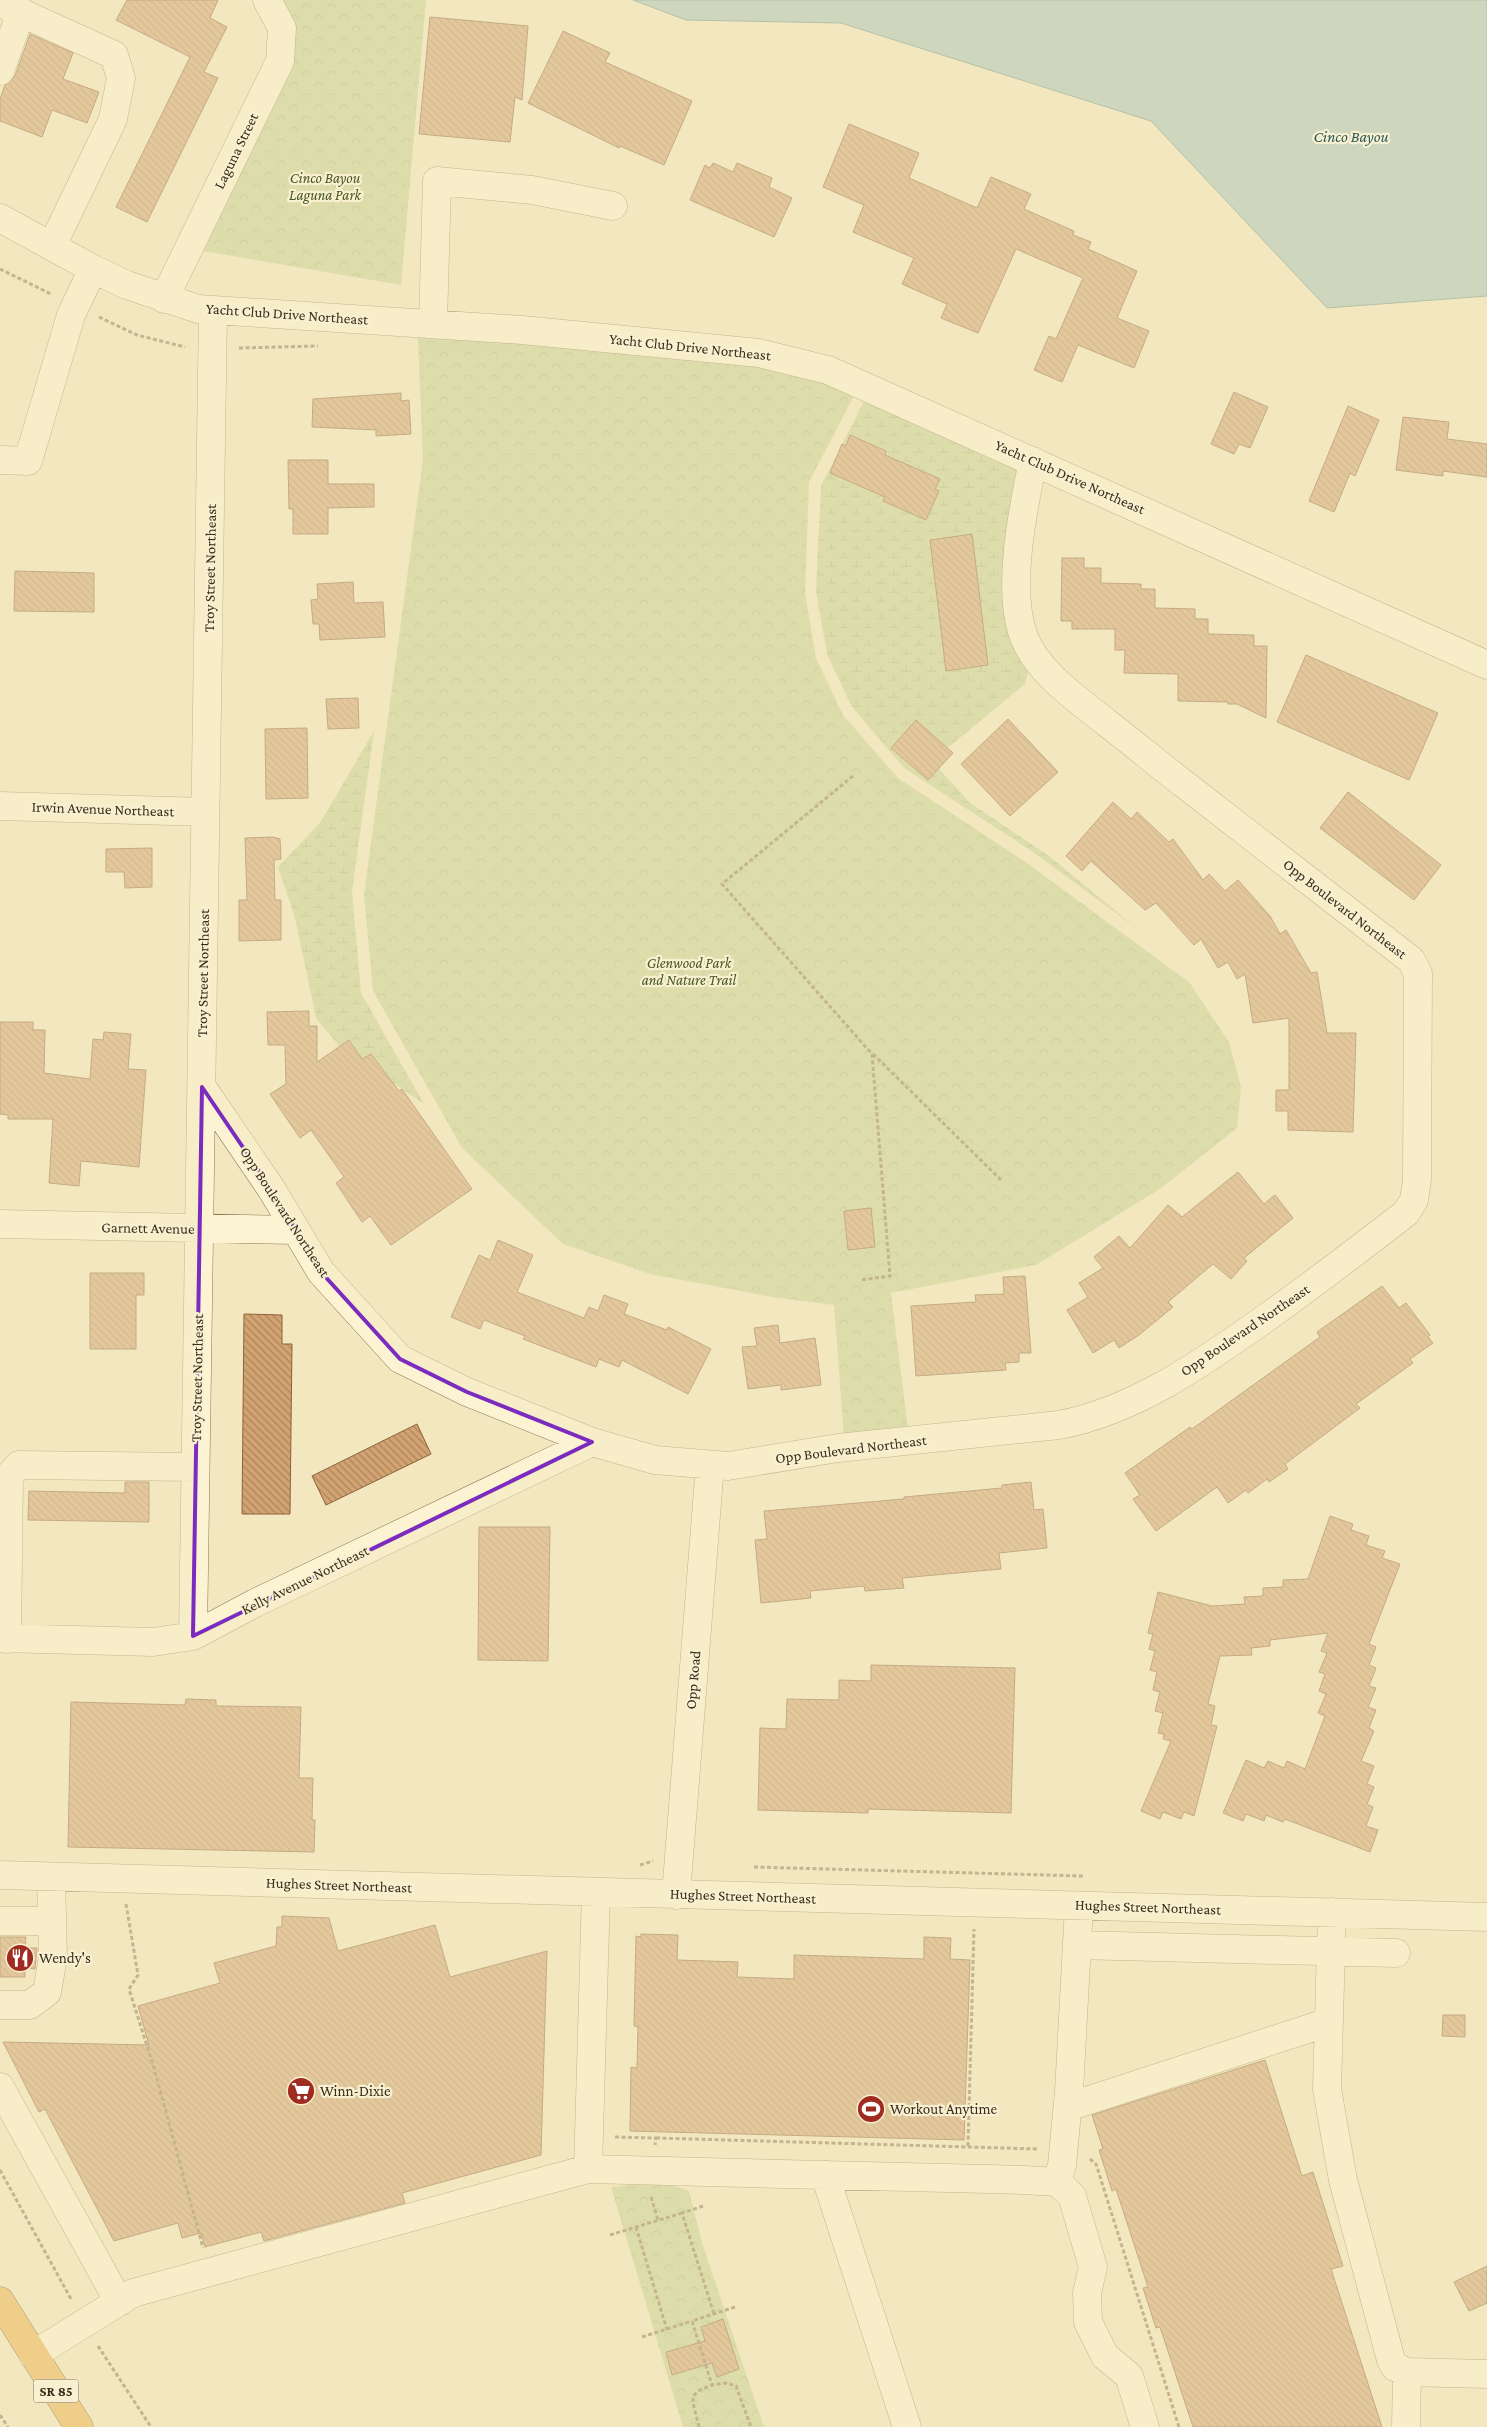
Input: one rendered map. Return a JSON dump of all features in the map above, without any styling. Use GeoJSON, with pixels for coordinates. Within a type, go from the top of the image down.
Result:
{"type":"FeatureCollection","features":[{"type":"Feature","properties":{"kind":"highway","name":"SR 85"},"geometry":{"type":"LineString","coordinates":[[0,2300],[33,2356],[79,2427]]}},
{"type":"Feature","properties":{"kind":"street","name":"Laguna Street"},"geometry":{"type":"LineString","coordinates":[[164,299],[280,61],[282,28],[267,0]]}},
{"type":"Feature","properties":{"kind":"street"},"geometry":{"type":"LineString","coordinates":[[0,71],[10,8],[114,56],[121,78],[113,119],[52,246]]}},
{"type":"Feature","properties":{"kind":"street"},"geometry":{"type":"LineString","coordinates":[[433,324],[438,181],[532,190],[613,206]]}},
{"type":"Feature","properties":{"kind":"street","name":"Yacht Club Drive Northeast"},"geometry":{"type":"LineString","coordinates":[[0,218],[92,269],[164,299],[198,309],[522,330],[759,353],[799,362],[850,378],[1487,666]]}},
{"type":"Feature","properties":{"kind":"street"},"geometry":{"type":"LineString","coordinates":[[0,460],[28,461],[75,306],[92,269]]}},
{"type":"Feature","properties":{"kind":"street","name":"Troy Street Northeast"},"geometry":{"type":"LineString","coordinates":[[193,1636],[213,310]]}},
{"type":"Feature","properties":{"kind":"street","name":"Opp Boulevard Northeast"},"geometry":{"type":"LineString","coordinates":[[202,1087],[272,1190],[321,1272],[400,1359],[468,1392],[592,1442],[655,1460],[728,1466],[838,1448],[1059,1425],[1105,1414],[1210,1358],[1316,1282],[1406,1213],[1414,1200],[1416,1180],[1418,973],[1411,960],[1080,701],[1037,660],[1024,636],[1018,612],[1017,593],[1018,557],[1023,509],[1032,461]]}},
{"type":"Feature","properties":{"kind":"street","name":"Irwin Avenue Northeast"},"geometry":{"type":"LineString","coordinates":[[0,806],[205,812]]}},
{"type":"Feature","properties":{"kind":"street","name":"Garnett Avenue"},"geometry":{"type":"LineString","coordinates":[[0,1224],[296,1230]]}},
{"type":"Feature","properties":{"kind":"street","name":"Kelly Avenue Northeast"},"geometry":{"type":"LineString","coordinates":[[4,1639],[152,1642],[193,1636],[255,1603],[592,1442]]}},
{"type":"Feature","properties":{"kind":"street"},"geometry":{"type":"LineString","coordinates":[[4,1639],[9,1476],[19,1465],[195,1467]]}},
{"type":"Feature","properties":{"kind":"street","name":"Opp Road"},"geometry":{"type":"LineString","coordinates":[[676,1895],[710,1465]]}},
{"type":"Feature","properties":{"kind":"street","name":"Hughes Street Northeast"},"geometry":{"type":"LineString","coordinates":[[0,1875],[1487,1916]]}},
{"type":"Feature","properties":{"kind":"street"},"geometry":{"type":"LineString","coordinates":[[0,2005],[30,2006],[47,1992],[53,1958],[50,1876]]}},
{"type":"Feature","properties":{"kind":"street"},"geometry":{"type":"LineString","coordinates":[[588,2169],[596,1892]]}},
{"type":"Feature","properties":{"kind":"street"},"geometry":{"type":"LineString","coordinates":[[1057,2182],[1062,2165],[1068,2107],[1079,1906]]}},
{"type":"Feature","properties":{"kind":"street"},"geometry":{"type":"LineString","coordinates":[[1332,1912],[1327,2089],[1343,2180],[1391,2360],[1395,2367],[1407,2372],[1487,2374]]}},
{"type":"Feature","properties":{"kind":"street"},"geometry":{"type":"LineString","coordinates":[[0,1920],[52,1921]]}},
{"type":"Feature","properties":{"kind":"street"},"geometry":{"type":"LineString","coordinates":[[1077,1945],[1396,1953]]}},
{"type":"Feature","properties":{"kind":"street"},"geometry":{"type":"LineString","coordinates":[[1068,2107],[1329,2022]]}},
{"type":"Feature","properties":{"kind":"street"},"geometry":{"type":"LineString","coordinates":[[0,2087],[119,2302]]}},
{"type":"Feature","properties":{"kind":"street"},"geometry":{"type":"LineString","coordinates":[[33,2356],[133,2293],[588,2169],[1057,2182],[1072,2196],[1092,2267],[1087,2293],[1088,2322],[1105,2356],[1128,2376],[1145,2427]]}},
{"type":"Feature","properties":{"kind":"street"},"geometry":{"type":"LineString","coordinates":[[825,2175],[907,2427]]}},
{"type":"Feature","properties":{"kind":"street"},"geometry":{"type":"LineString","coordinates":[[1406,2427],[1407,2372]]}},
{"type":"Feature","properties":{"kind":"path"},"geometry":{"type":"LineString","coordinates":[[0,269],[137,335],[183,347],[326,345]]}},
{"type":"Feature","properties":{"kind":"path"},"geometry":{"type":"LineString","coordinates":[[853,776],[722,884],[872,1054],[1001,1180]]}},
{"type":"Feature","properties":{"kind":"path"},"geometry":{"type":"LineString","coordinates":[[861,1280],[890,1276],[872,1054]]}},
{"type":"Feature","properties":{"kind":"path"},"geometry":{"type":"LineString","coordinates":[[968,2146],[976,1872]]}},
{"type":"Feature","properties":{"kind":"path"},"geometry":{"type":"LineString","coordinates":[[121,1879],[136,1952],[138,1975],[128,1990],[154,2068],[210,2272]]}},
{"type":"Feature","properties":{"kind":"path"},"geometry":{"type":"LineString","coordinates":[[610,2235],[703,2206]]}},
{"type":"Feature","properties":{"kind":"path"},"geometry":{"type":"LineString","coordinates":[[682,2213],[714,2314]]}},
{"type":"Feature","properties":{"kind":"path"},"geometry":{"type":"LineString","coordinates":[[636,2227],[667,2330]]}},
{"type":"Feature","properties":{"kind":"path"},"geometry":{"type":"LineString","coordinates":[[642,2337],[735,2307]]}},
{"type":"Feature","properties":{"kind":"path"},"geometry":{"type":"LineString","coordinates":[[692,2321],[712,2385]]}},
{"type":"Feature","properties":{"kind":"path"},"geometry":{"type":"LineString","coordinates":[[700,2427],[693,2403],[693,2396],[700,2390],[712,2385],[726,2383],[736,2386],[739,2391],[751,2427]]}},
{"type":"Feature","properties":{"kind":"path"},"geometry":{"type":"LineString","coordinates":[[0,2415],[8,2427]]}},
{"type":"Feature","properties":{"kind":"highlighted area"},"geometry":{"type":"Polygon","coordinates":[[[202,1087],[272,1190],[321,1272],[400,1359],[467,1392],[592,1442],[193,1636],[202,1087]]]}},
{"type":"Feature","properties":{"kind":"green space","name":"Cinco Bayou Laguna Park"},"geometry":{"type":"Polygon","coordinates":[[[282,0],[426,0],[401,285],[204,251],[266,107],[282,0]]]}},
{"type":"Feature","properties":{"kind":"green space","name":"Glenwood Park and Nature Trail"},"geometry":{"type":"Polygon","coordinates":[[[418,338],[446,338],[702,357],[788,369],[857,390],[809,482],[805,593],[816,658],[843,715],[898,778],[1027,863],[1189,982],[1229,1042],[1241,1087],[1237,1128],[1160,1189],[1036,1265],[891,1293],[908,1429],[844,1437],[834,1305],[777,1298],[650,1274],[563,1244],[462,1148],[373,991],[364,894],[423,460],[418,338]]]}},
{"type":"Feature","properties":{"kind":"green space"},"geometry":{"type":"Polygon","coordinates":[[[864,401],[1017,470],[1010,507],[1005,556],[1013,645],[1028,672],[1025,684],[932,761],[969,802],[1049,856],[1139,930],[1033,852],[904,768],[852,707],[827,654],[816,592],[821,486],[864,401]]]}},
{"type":"Feature","properties":{"kind":"green space"},"geometry":{"type":"Polygon","coordinates":[[[374,731],[352,891],[361,993],[424,1104],[340,1047],[316,1018],[295,918],[278,867],[320,823],[374,731]]]}},
{"type":"Feature","properties":{"kind":"green space"},"geometry":{"type":"Polygon","coordinates":[[[662,2182],[689,2191],[703,2246],[764,2427],[683,2427],[611,2187],[662,2182]]]}},
{"type":"Feature","properties":{"kind":"water","name":"Cinco Bayou"},"geometry":{"type":"Polygon","coordinates":[[[633,0],[1487,0],[1487,296],[1327,308],[1151,121],[841,23],[686,20],[633,0]]]}},
{"type":"Feature","properties":{"kind":"building"},"geometry":{"type":"Polygon","coordinates":[[[127,0],[218,0],[210,18],[227,27],[204,72],[218,78],[147,222],[116,207],[190,57],[116,20],[127,0]]]}},
{"type":"Feature","properties":{"kind":"building"},"geometry":{"type":"Polygon","coordinates":[[[430,17],[528,26],[522,100],[515,97],[510,142],[419,134],[430,17]]]}},
{"type":"Feature","properties":{"kind":"building"},"geometry":{"type":"Polygon","coordinates":[[[563,31],[610,53],[605,62],[692,101],[664,165],[620,146],[619,148],[528,103],[563,31]]]}},
{"type":"Feature","properties":{"kind":"building"},"geometry":{"type":"Polygon","coordinates":[[[30,34],[73,53],[63,79],[99,92],[87,123],[52,110],[42,137],[0,121],[0,99],[5,85],[15,76],[30,34]]]}},
{"type":"Feature","properties":{"kind":"building"},"geometry":{"type":"Polygon","coordinates":[[[849,124],[919,153],[909,178],[977,208],[991,177],[1031,194],[1024,209],[1074,231],[1073,235],[1091,242],[1088,249],[1137,271],[1117,318],[1149,331],[1134,368],[1078,345],[1062,382],[1034,370],[1049,336],[1056,339],[1083,278],[1016,249],[978,333],[941,318],[947,304],[902,284],[914,258],[853,232],[864,205],[823,187],[849,124]]]}},
{"type":"Feature","properties":{"kind":"building"},"geometry":{"type":"Polygon","coordinates":[[[713,163],[733,172],[737,163],[772,178],[769,187],[792,198],[774,237],[690,200],[705,165],[710,168],[713,163]]]}},
{"type":"Feature","properties":{"kind":"building"},"geometry":{"type":"Polygon","coordinates":[[[1234,392],[1268,407],[1250,448],[1239,444],[1234,454],[1211,444],[1234,392]]]}},
{"type":"Feature","properties":{"kind":"building"},"geometry":{"type":"Polygon","coordinates":[[[401,393],[401,401],[409,400],[411,434],[376,436],[376,430],[312,427],[313,399],[401,393]]]}},
{"type":"Feature","properties":{"kind":"building"},"geometry":{"type":"Polygon","coordinates":[[[1348,406],[1379,420],[1355,476],[1350,473],[1334,512],[1309,501],[1348,406]]]}},
{"type":"Feature","properties":{"kind":"building"},"geometry":{"type":"Polygon","coordinates":[[[1403,417],[1449,422],[1447,439],[1487,444],[1487,477],[1443,471],[1443,476],[1396,470],[1403,417]]]}},
{"type":"Feature","properties":{"kind":"building"},"geometry":{"type":"Polygon","coordinates":[[[850,435],[886,451],[885,455],[940,479],[935,489],[939,491],[926,520],[883,501],[885,497],[830,473],[842,444],[846,446],[850,435]]]}},
{"type":"Feature","properties":{"kind":"building"},"geometry":{"type":"Polygon","coordinates":[[[288,460],[328,460],[328,484],[374,484],[374,507],[328,508],[328,534],[293,534],[293,509],[289,509],[288,460]]]}},
{"type":"Feature","properties":{"kind":"building"},"geometry":{"type":"Polygon","coordinates":[[[972,534],[988,665],[946,671],[930,540],[972,534]]]}},
{"type":"Feature","properties":{"kind":"building"},"geometry":{"type":"Polygon","coordinates":[[[1062,558],[1084,558],[1084,568],[1101,568],[1101,583],[1141,584],[1141,589],[1155,589],[1155,608],[1195,609],[1195,619],[1208,619],[1208,634],[1254,635],[1254,646],[1267,646],[1266,718],[1237,704],[1228,704],[1228,702],[1178,701],[1178,674],[1124,673],[1125,650],[1115,650],[1115,629],[1072,629],[1072,621],[1061,621],[1062,558]]]}},
{"type":"Feature","properties":{"kind":"building"},"geometry":{"type":"Polygon","coordinates":[[[15,571],[94,573],[94,612],[14,611],[15,571]]]}},
{"type":"Feature","properties":{"kind":"building"},"geometry":{"type":"Polygon","coordinates":[[[353,582],[354,603],[383,602],[385,637],[320,640],[319,624],[313,624],[311,600],[318,599],[317,584],[353,582]]]}},
{"type":"Feature","properties":{"kind":"building"},"geometry":{"type":"Polygon","coordinates":[[[1306,655],[1438,713],[1409,780],[1277,722],[1306,655]]]}},
{"type":"Feature","properties":{"kind":"building"},"geometry":{"type":"Polygon","coordinates":[[[358,698],[359,728],[328,729],[326,699],[358,698]]]}},
{"type":"Feature","properties":{"kind":"building"},"geometry":{"type":"Polygon","coordinates":[[[1008,719],[1058,772],[1010,816],[961,764],[1008,719]]]}},
{"type":"Feature","properties":{"kind":"building"},"geometry":{"type":"Polygon","coordinates":[[[916,720],[953,753],[928,780],[891,748],[916,720]]]}},
{"type":"Feature","properties":{"kind":"building"},"geometry":{"type":"Polygon","coordinates":[[[307,728],[308,798],[266,799],[265,729],[307,728]]]}},
{"type":"Feature","properties":{"kind":"building"},"geometry":{"type":"Polygon","coordinates":[[[1348,792],[1441,865],[1414,900],[1320,828],[1348,792]]]}},
{"type":"Feature","properties":{"kind":"building"},"geometry":{"type":"Polygon","coordinates":[[[1113,802],[1131,819],[1137,812],[1169,842],[1173,839],[1203,880],[1209,874],[1225,891],[1238,880],[1270,916],[1280,934],[1286,930],[1311,973],[1317,972],[1327,1033],[1356,1033],[1353,1132],[1288,1130],[1288,1111],[1276,1111],[1276,1090],[1289,1090],[1289,1018],[1253,1023],[1245,974],[1237,979],[1228,962],[1218,968],[1201,939],[1194,945],[1156,903],[1145,910],[1091,861],[1082,871],[1066,856],[1113,802]]]}},
{"type":"Feature","properties":{"kind":"building"},"geometry":{"type":"Polygon","coordinates":[[[273,837],[280,839],[281,859],[274,860],[275,900],[281,900],[281,940],[239,941],[239,900],[247,900],[245,838],[273,837]]]}},
{"type":"Feature","properties":{"kind":"building"},"geometry":{"type":"Polygon","coordinates":[[[152,848],[152,887],[125,888],[124,872],[106,872],[106,849],[152,848]]]}},
{"type":"Feature","properties":{"kind":"building"},"geometry":{"type":"Polygon","coordinates":[[[309,1011],[309,1026],[317,1026],[317,1062],[349,1040],[362,1059],[371,1054],[399,1091],[402,1089],[472,1189],[391,1245],[370,1216],[362,1222],[336,1183],[344,1177],[311,1130],[300,1138],[270,1094],[286,1084],[285,1045],[268,1045],[267,1012],[309,1011]]]}},
{"type":"Feature","properties":{"kind":"building"},"geometry":{"type":"Polygon","coordinates":[[[0,1022],[33,1022],[33,1030],[45,1030],[44,1073],[90,1079],[93,1039],[103,1040],[104,1032],[131,1034],[128,1069],[146,1070],[139,1167],[81,1161],[79,1186],[49,1183],[53,1119],[8,1119],[8,1115],[0,1114],[0,1022]]]}},
{"type":"Feature","properties":{"kind":"building"},"geometry":{"type":"Polygon","coordinates":[[[1238,1172],[1264,1204],[1275,1195],[1293,1218],[1244,1258],[1247,1261],[1231,1279],[1213,1264],[1168,1302],[1173,1307],[1139,1335],[1119,1348],[1114,1340],[1093,1353],[1067,1310],[1088,1297],[1079,1283],[1103,1268],[1094,1257],[1119,1236],[1130,1248],[1168,1205],[1182,1217],[1238,1172]]]}},
{"type":"Feature","properties":{"kind":"building"},"geometry":{"type":"Polygon","coordinates":[[[871,1208],[875,1247],[848,1250],[844,1211],[871,1208]]]}},
{"type":"Feature","properties":{"kind":"building"},"geometry":{"type":"Polygon","coordinates":[[[498,1240],[533,1255],[517,1292],[584,1318],[589,1307],[598,1311],[604,1295],[628,1304],[624,1314],[667,1330],[668,1327],[711,1349],[688,1394],[622,1360],[619,1367],[599,1359],[596,1367],[523,1339],[525,1336],[484,1320],[480,1329],[451,1317],[479,1255],[490,1260],[498,1240]]]}},
{"type":"Feature","properties":{"kind":"building"},"geometry":{"type":"Polygon","coordinates":[[[90,1273],[144,1273],[144,1295],[136,1295],[136,1349],[90,1349],[90,1273]]]}},
{"type":"Feature","properties":{"kind":"building"},"geometry":{"type":"Polygon","coordinates":[[[1025,1276],[1031,1353],[1019,1353],[1019,1362],[1005,1363],[1006,1370],[916,1376],[911,1306],[976,1302],[975,1295],[1004,1294],[1003,1277],[1025,1276]]]}},
{"type":"Feature","properties":{"kind":"building"},"geometry":{"type":"Polygon","coordinates":[[[1382,1286],[1399,1308],[1406,1303],[1430,1335],[1428,1337],[1433,1343],[1410,1359],[1413,1363],[1356,1404],[1360,1408],[1285,1464],[1288,1469],[1269,1482],[1267,1479],[1248,1493],[1246,1490],[1228,1503],[1217,1487],[1156,1531],[1133,1499],[1140,1495],[1125,1473],[1190,1427],[1192,1429],[1320,1337],[1317,1332],[1382,1286]]]}},
{"type":"Feature","properties":{"kind":"building"},"geometry":{"type":"Polygon","coordinates":[[[244,1314],[282,1315],[282,1344],[292,1344],[290,1514],[242,1514],[244,1314]]]}},
{"type":"Feature","properties":{"kind":"building"},"geometry":{"type":"Polygon","coordinates":[[[778,1325],[780,1343],[815,1338],[821,1385],[781,1390],[781,1385],[748,1389],[742,1347],[757,1346],[754,1328],[778,1325]]]}},
{"type":"Feature","properties":{"kind":"building"},"geometry":{"type":"Polygon","coordinates":[[[417,1424],[431,1454],[326,1505],[312,1476],[417,1424]]]}},
{"type":"Feature","properties":{"kind":"building"},"geometry":{"type":"Polygon","coordinates":[[[125,1482],[149,1482],[149,1522],[28,1520],[29,1491],[125,1493],[125,1482]]]}},
{"type":"Feature","properties":{"kind":"building"},"geometry":{"type":"Polygon","coordinates":[[[1031,1482],[1034,1510],[1043,1509],[1047,1548],[999,1553],[1001,1569],[902,1578],[904,1588],[865,1591],[864,1586],[810,1591],[811,1598],[761,1603],[755,1540],[767,1539],[764,1511],[904,1499],[904,1497],[1002,1488],[1002,1485],[1031,1482]]]}},
{"type":"Feature","properties":{"kind":"building"},"geometry":{"type":"Polygon","coordinates":[[[1330,1516],[1353,1524],[1351,1530],[1369,1536],[1366,1545],[1385,1551],[1382,1558],[1400,1564],[1369,1644],[1376,1647],[1369,1665],[1376,1668],[1369,1686],[1376,1688],[1368,1707],[1376,1710],[1369,1728],[1374,1731],[1361,1761],[1374,1766],[1367,1784],[1374,1787],[1367,1804],[1373,1807],[1366,1826],[1378,1830],[1370,1852],[1285,1819],[1283,1822],[1266,1815],[1264,1821],[1246,1814],[1243,1821],[1223,1813],[1246,1760],[1264,1768],[1268,1761],[1284,1768],[1287,1761],[1305,1769],[1325,1716],[1318,1713],[1326,1694],[1319,1691],[1325,1674],[1319,1672],[1327,1653],[1321,1651],[1328,1633],[1270,1640],[1270,1646],[1251,1648],[1252,1655],[1220,1656],[1208,1704],[1215,1706],[1211,1725],[1217,1726],[1194,1816],[1184,1812],[1181,1819],[1163,1812],[1160,1819],[1141,1811],[1171,1741],[1163,1739],[1164,1734],[1158,1733],[1163,1713],[1155,1711],[1160,1692],[1153,1690],[1157,1672],[1150,1670],[1155,1651],[1149,1649],[1153,1634],[1148,1633],[1158,1592],[1212,1606],[1245,1604],[1244,1597],[1263,1596],[1263,1588],[1283,1587],[1283,1580],[1308,1579],[1330,1516]]]}},
{"type":"Feature","properties":{"kind":"building"},"geometry":{"type":"Polygon","coordinates":[[[479,1527],[550,1527],[548,1661],[478,1660],[479,1527]]]}},
{"type":"Feature","properties":{"kind":"building"},"geometry":{"type":"Polygon","coordinates":[[[871,1665],[1015,1668],[1011,1813],[868,1809],[868,1813],[758,1810],[760,1728],[786,1729],[787,1699],[839,1700],[839,1680],[871,1681],[871,1665]]]}},
{"type":"Feature","properties":{"kind":"building"},"geometry":{"type":"Polygon","coordinates":[[[186,1699],[216,1700],[216,1706],[301,1707],[299,1778],[313,1778],[312,1820],[315,1820],[314,1852],[68,1847],[71,1702],[185,1705],[186,1699]]]}},
{"type":"Feature","properties":{"kind":"building","name":"Winn-Dixie"},"geometry":{"type":"Polygon","coordinates":[[[282,1916],[329,1918],[338,1951],[435,1925],[450,1977],[547,1951],[541,2155],[402,2193],[405,2203],[264,2241],[261,2232],[205,2247],[201,2233],[182,2238],[178,2223],[114,2241],[45,2109],[39,2112],[3,2042],[149,2045],[138,2006],[220,1983],[214,1963],[276,1946],[277,1927],[282,1927],[282,1916]]]}},
{"type":"Feature","properties":{"kind":"building"},"geometry":{"type":"Polygon","coordinates":[[[641,1934],[678,1935],[677,1960],[738,1962],[737,1977],[794,1979],[794,1955],[924,1959],[924,1937],[951,1938],[950,1959],[970,1960],[964,2140],[630,2131],[631,2067],[637,2068],[638,2027],[634,2026],[636,1936],[641,1937],[641,1934]]]}},
{"type":"Feature","properties":{"kind":"building","name":"Wendy's"},"geometry":{"type":"Polygon","coordinates":[[[0,1937],[26,1937],[25,1948],[37,1948],[35,1969],[25,1968],[25,1977],[0,1977],[0,1937]]]}},
{"type":"Feature","properties":{"kind":"building"},"geometry":{"type":"Polygon","coordinates":[[[1443,2015],[1465,2015],[1465,2037],[1442,2036],[1443,2015]]]}},
{"type":"Feature","properties":{"kind":"building"},"geometry":{"type":"Polygon","coordinates":[[[1265,2060],[1302,2176],[1313,2172],[1343,2266],[1331,2269],[1382,2427],[1193,2427],[1160,2327],[1156,2328],[1143,2288],[1148,2287],[1116,2189],[1112,2191],[1099,2150],[1103,2149],[1092,2115],[1265,2060]]]}},
{"type":"Feature","properties":{"kind":"building"},"geometry":{"type":"Polygon","coordinates":[[[1487,2266],[1487,2303],[1469,2311],[1454,2282],[1487,2266]]]}},
{"type":"Feature","properties":{"kind":"building"},"geometry":{"type":"Polygon","coordinates":[[[723,2319],[739,2369],[717,2377],[712,2363],[672,2375],[666,2352],[705,2341],[701,2327],[723,2319]]]}},
{"type":"Feature","properties":{"kind":"place","name":"Wendy's"},"geometry":{"type":"Point","coordinates":[20,1958]}},
{"type":"Feature","properties":{"kind":"place","name":"Winn-Dixie"},"geometry":{"type":"Point","coordinates":[301,2091]}},
{"type":"Feature","properties":{"kind":"place","name":"Workout Anytime"},"geometry":{"type":"Point","coordinates":[871,2109]}}]}
